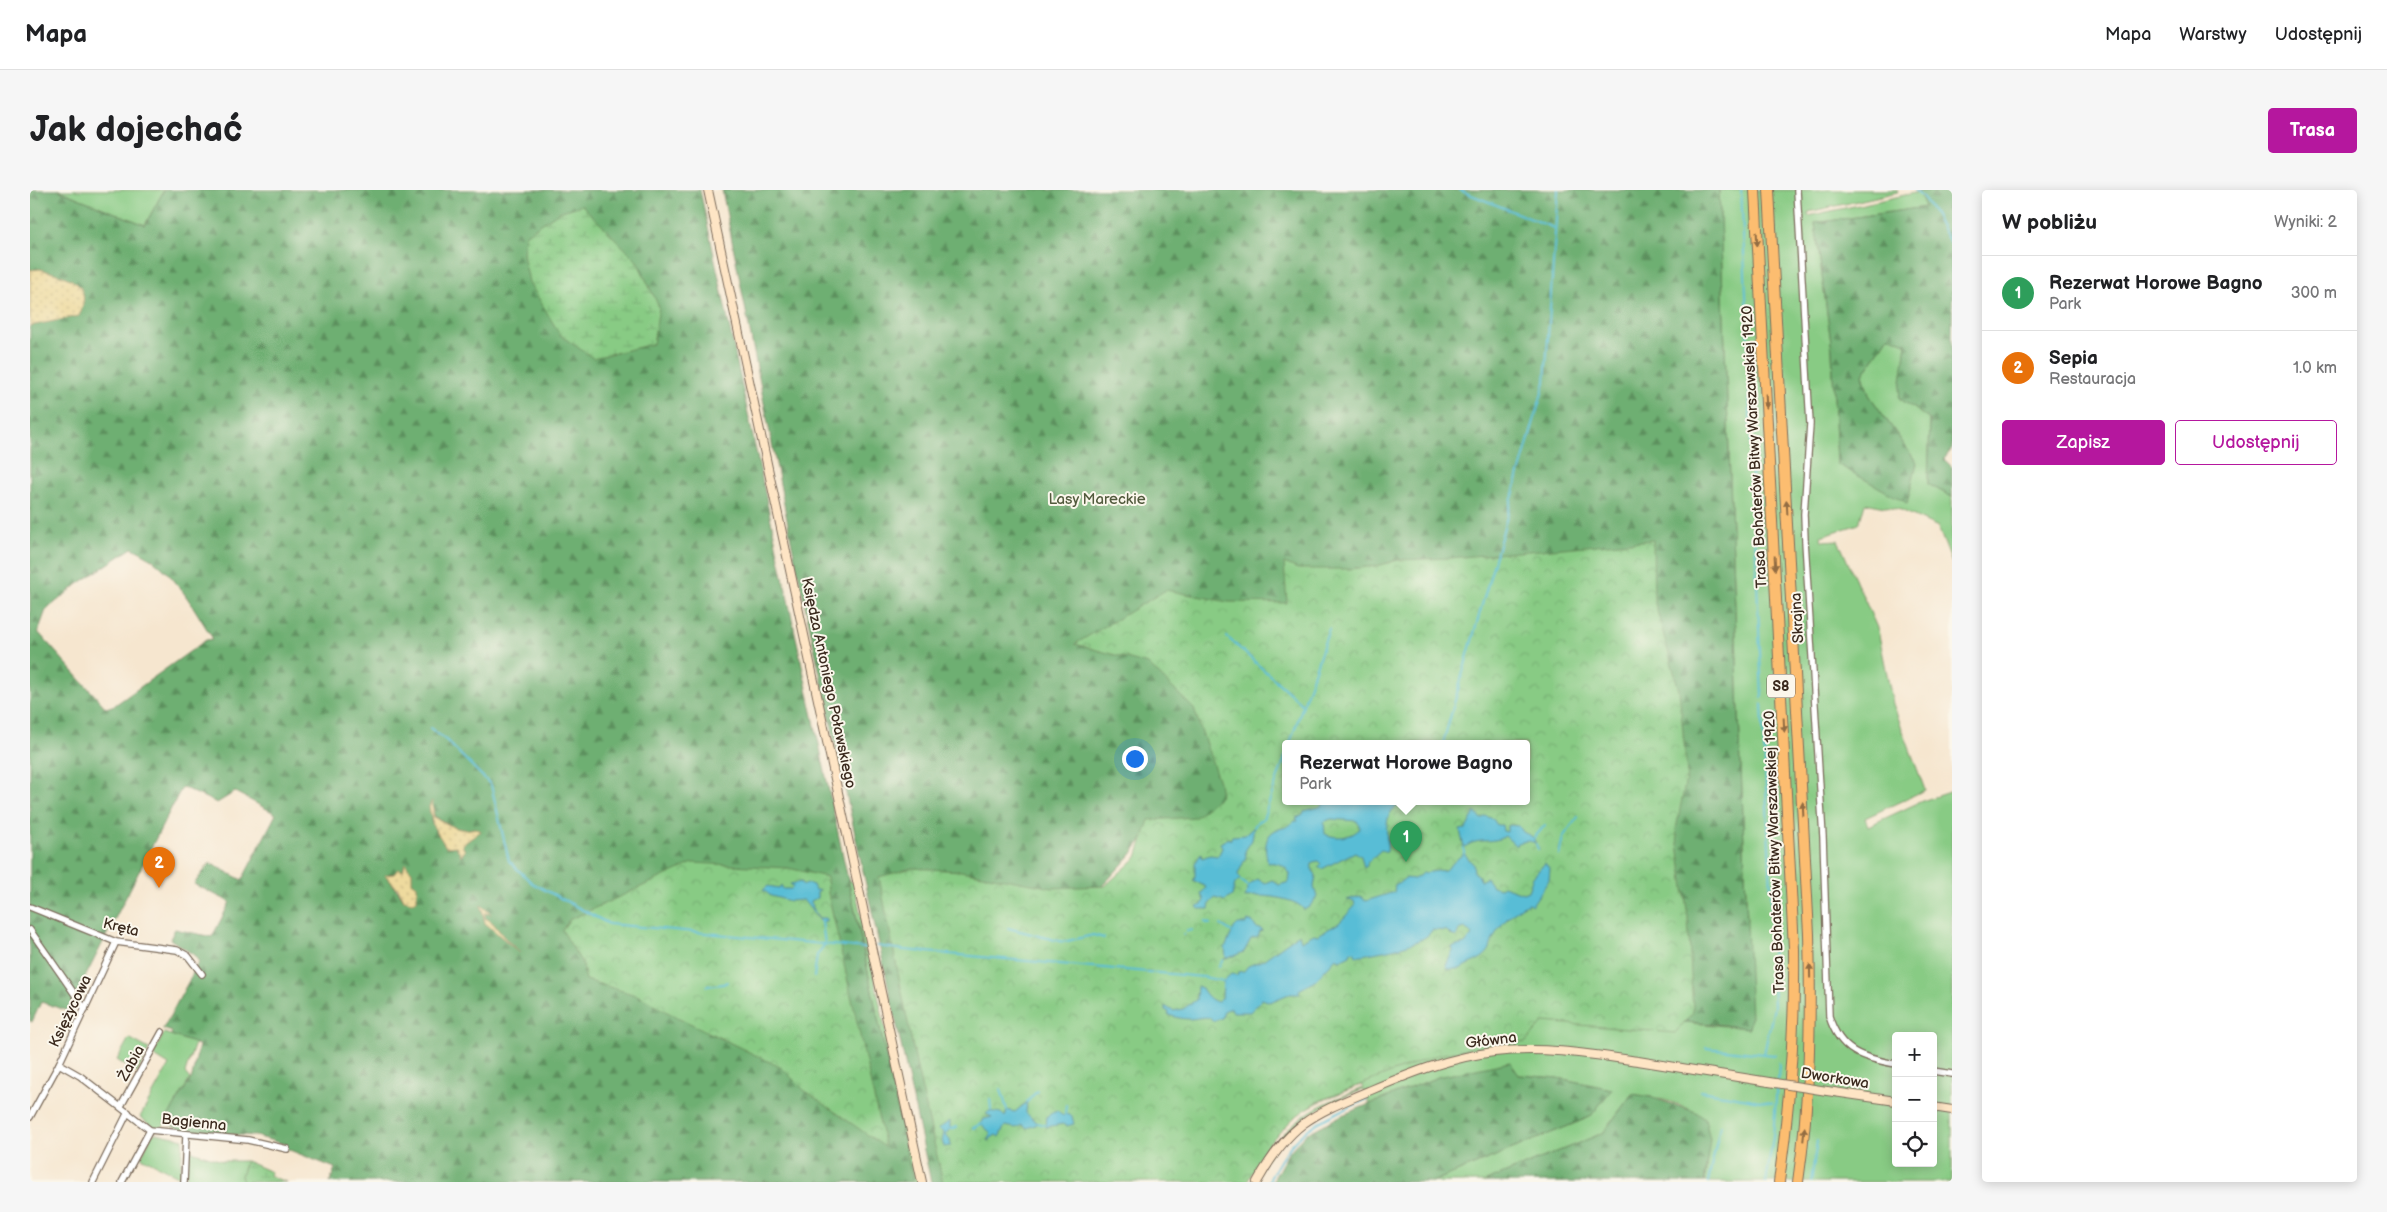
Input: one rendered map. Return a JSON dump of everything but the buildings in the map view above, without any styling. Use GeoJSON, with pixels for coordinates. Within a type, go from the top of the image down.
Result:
{"type":"FeatureCollection","features":[{"type":"Feature","properties":{"kind":"highway","name":"Trasa Bohaterów Bitwy Warszawskiej 1920"},"geometry":{"type":"LineString","coordinates":[[1755,190],[1794,949],[1795,1010],[1791,1083],[1779,1182]]}},
{"type":"Feature","properties":{"kind":"highway","name":"Trasa Bohaterów Bitwy Warszawskiej 1920"},"geometry":{"type":"LineString","coordinates":[[1769,190],[1809,934],[1810,1050],[1806,1115],[1798,1182]]}},
{"type":"Feature","properties":{"kind":"main road","name":"Księdza Antoniego Poławskiego"},"geometry":{"type":"LineString","coordinates":[[708,190],[922,1182]]}},
{"type":"Feature","properties":{"kind":"main road","name":"Główna"},"geometry":{"type":"LineString","coordinates":[[1257,1182],[1278,1147],[1307,1120],[1331,1107],[1402,1077],[1468,1056],[1509,1050],[1546,1050],[1604,1056],[1769,1082]]}},
{"type":"Feature","properties":{"kind":"main road","name":"Dworkowa"},"geometry":{"type":"LineString","coordinates":[[1769,1082],[1892,1101]]}},
{"type":"Feature","properties":{"kind":"main road"},"geometry":{"type":"LineString","coordinates":[[1937,1108],[1952,1110]]}},
{"type":"Feature","properties":{"kind":"street","name":"Skrajna"},"geometry":{"type":"LineString","coordinates":[[1797,190],[1810,424],[1804,514],[1805,541],[1823,837],[1829,1016],[1833,1030],[1842,1042]]}},
{"type":"Feature","properties":{"kind":"street","name":"Kręta"},"geometry":{"type":"LineString","coordinates":[[30,907],[116,942],[176,950],[188,956],[202,974]]}},
{"type":"Feature","properties":{"kind":"street"},"geometry":{"type":"LineString","coordinates":[[30,930],[85,1010]]}},
{"type":"Feature","properties":{"kind":"street","name":"Księżycowa"},"geometry":{"type":"LineString","coordinates":[[30,1117],[59,1064],[116,942]]}},
{"type":"Feature","properties":{"kind":"street","name":"Żabia"},"geometry":{"type":"LineString","coordinates":[[121,1106],[162,1032]]}},
{"type":"Feature","properties":{"kind":"street","name":"Dworkowa"},"geometry":{"type":"LineString","coordinates":[[1842,1042],[1850,1050],[1870,1060],[1892,1063]]}},
{"type":"Feature","properties":{"kind":"street","name":"Bagienna"},"geometry":{"type":"LineString","coordinates":[[59,1064],[80,1076],[150,1130],[248,1140],[286,1149]]}},
{"type":"Feature","properties":{"kind":"street"},"geometry":{"type":"LineString","coordinates":[[1937,1072],[1952,1074]]}},
{"type":"Feature","properties":{"kind":"street"},"geometry":{"type":"LineString","coordinates":[[93,1182],[128,1112]]}},
{"type":"Feature","properties":{"kind":"street"},"geometry":{"type":"LineString","coordinates":[[122,1182],[150,1130]]}},
{"type":"Feature","properties":{"kind":"street"},"geometry":{"type":"LineString","coordinates":[[184,1182],[186,1135]]}},
{"type":"Feature","properties":{"kind":"green space"},"geometry":{"type":"Polygon","coordinates":[[[30,190],[58,190],[145,225],[164,190],[700,190],[913,1182],[330,1182],[335,1168],[287,1149],[287,1145],[256,1136],[191,1132],[164,1123],[192,1077],[199,1045],[171,1035],[172,1032],[163,1029],[199,962],[194,955],[170,939],[175,929],[212,937],[230,902],[194,884],[210,863],[242,880],[276,814],[235,792],[217,803],[182,787],[68,1011],[41,1002],[32,1022],[30,1021],[30,326],[41,323],[41,269],[30,270],[30,190]],[[132,548],[78,584],[46,610],[38,632],[106,708],[115,705],[206,640],[213,639],[179,586],[158,564],[132,548]],[[432,802],[431,821],[446,847],[462,845],[480,831],[475,828],[459,829],[434,816],[432,802]],[[405,864],[403,872],[389,873],[387,876],[404,900],[410,886],[411,877],[405,864]]]}},
{"type":"Feature","properties":{"kind":"green space"},"geometry":{"type":"Polygon","coordinates":[[[58,190],[164,190],[145,225],[58,190]]]}},
{"type":"Feature","properties":{"kind":"green space","name":"Lasy Mareckie"},"geometry":{"type":"Polygon","coordinates":[[[722,190],[1719,190],[1751,1018],[1749,1028],[1555,1014],[1500,1035],[1000,1182],[931,1182],[794,555],[722,190]],[[1282,740],[1282,798],[1148,832],[1130,856],[1094,895],[1534,916],[1529,805],[1530,740],[1282,740]]]}},
{"type":"Feature","properties":{"kind":"green space"},"geometry":{"type":"Polygon","coordinates":[[[1719,190],[1897,190],[1898,192],[1809,212],[1808,216],[1919,192],[1926,207],[1815,223],[1832,350],[1837,464],[1917,463],[1869,395],[1863,375],[1888,336],[1907,343],[1899,398],[1930,420],[1928,484],[1952,497],[1952,563],[1938,527],[1901,510],[1865,503],[1859,524],[1821,536],[1822,541],[1838,540],[1878,630],[1893,704],[1925,790],[1865,818],[1868,826],[1922,801],[1952,791],[1952,1182],[1704,1182],[1706,1172],[1705,1119],[1680,1105],[1632,1094],[1603,1133],[1484,1182],[1432,1182],[1590,1117],[1611,1089],[1558,1078],[1519,1075],[1438,1077],[1370,1104],[1363,1090],[1326,1106],[1297,1123],[1274,1147],[1253,1182],[1251,1182],[1265,1158],[1290,1127],[1324,1104],[1363,1088],[1361,1085],[1318,1103],[1295,1117],[1272,1139],[1239,1182],[1255,1151],[1299,1106],[1536,1016],[1747,921],[1719,190]],[[1751,1018],[1692,1023],[1748,1028],[1751,1018]]]}},
{"type":"Feature","properties":{"kind":"green space"},"geometry":{"type":"Polygon","coordinates":[[[1918,190],[1952,190],[1952,449],[1944,459],[1952,467],[1952,497],[1928,484],[1930,420],[1899,398],[1906,343],[1888,336],[1863,375],[1869,395],[1917,463],[1907,503],[1837,464],[1832,350],[1815,223],[1925,207],[1918,190]]]}},
{"type":"Feature","properties":{"kind":"green space"},"geometry":{"type":"Polygon","coordinates":[[[582,205],[637,261],[659,307],[653,344],[593,358],[560,335],[529,282],[523,255],[525,235],[559,212],[582,205]]]}},
{"type":"Feature","properties":{"kind":"green space"},"geometry":{"type":"Polygon","coordinates":[[[1653,540],[1654,600],[1679,690],[1687,774],[1676,829],[1688,918],[1693,1012],[1675,1033],[1544,1022],[1526,1042],[1471,1048],[1434,1056],[1314,1103],[1294,1118],[1270,1142],[1247,1182],[943,1182],[917,1068],[879,877],[912,868],[961,871],[1053,888],[1105,886],[1137,857],[1149,820],[1196,817],[1221,795],[1219,782],[1194,709],[1148,664],[1075,644],[1166,590],[1228,602],[1287,603],[1284,563],[1298,569],[1349,569],[1377,566],[1398,560],[1450,558],[1653,540]]]}},
{"type":"Feature","properties":{"kind":"green space"},"geometry":{"type":"Polygon","coordinates":[[[693,863],[788,868],[827,877],[828,893],[885,1147],[804,1090],[782,1068],[667,1012],[639,996],[586,980],[583,965],[562,930],[569,920],[693,863]]]}},
{"type":"Feature","properties":{"kind":"green space"},"geometry":{"type":"Polygon","coordinates":[[[848,879],[854,883],[918,1182],[913,1182],[864,953],[865,947],[863,946],[848,879]]]}},
{"type":"Feature","properties":{"kind":"green space"},"geometry":{"type":"Polygon","coordinates":[[[164,1033],[195,1043],[185,1073],[190,1079],[162,1128],[153,1127],[140,1117],[169,1065],[153,1055],[164,1033]]]}},
{"type":"Feature","properties":{"kind":"green space"},"geometry":{"type":"Polygon","coordinates":[[[129,1038],[149,1049],[137,1073],[117,1060],[129,1038]]]}},
{"type":"Feature","properties":{"kind":"green space"},"geometry":{"type":"Polygon","coordinates":[[[1510,1062],[1519,1075],[1558,1078],[1612,1089],[1590,1117],[1432,1182],[1272,1182],[1288,1153],[1306,1134],[1342,1115],[1438,1077],[1510,1062]]]}},
{"type":"Feature","properties":{"kind":"green space"},"geometry":{"type":"Polygon","coordinates":[[[1632,1094],[1650,1097],[1696,1112],[1705,1119],[1710,1139],[1704,1182],[1484,1182],[1603,1133],[1632,1094]]]}},
{"type":"Feature","properties":{"kind":"green space"},"geometry":{"type":"Polygon","coordinates":[[[156,1133],[183,1139],[180,1177],[141,1157],[152,1135],[156,1133]]]}},
{"type":"Feature","properties":{"kind":"green space"},"geometry":{"type":"Polygon","coordinates":[[[189,1150],[222,1161],[246,1161],[241,1176],[243,1182],[186,1182],[189,1150]]]}},
{"type":"Feature","properties":{"kind":"green space"},"geometry":{"type":"Polygon","coordinates":[[[246,1161],[271,1172],[270,1176],[286,1182],[243,1182],[241,1176],[246,1161]]]}},
{"type":"Feature","properties":{"kind":"sand"},"geometry":{"type":"Polygon","coordinates":[[[40,269],[68,278],[81,288],[83,304],[79,316],[30,326],[30,270],[40,269]]]}},
{"type":"Feature","properties":{"kind":"sand"},"geometry":{"type":"Polygon","coordinates":[[[432,801],[434,817],[459,829],[475,828],[481,831],[462,845],[465,851],[461,856],[456,846],[446,847],[433,826],[429,807],[432,801]]]}},
{"type":"Feature","properties":{"kind":"sand"},"geometry":{"type":"Polygon","coordinates":[[[405,863],[412,872],[412,882],[417,886],[417,900],[412,902],[404,900],[399,890],[385,875],[394,874],[398,869],[403,871],[405,863]]]}},
{"type":"Feature","properties":{"kind":"sand"},"geometry":{"type":"Polygon","coordinates":[[[481,905],[491,914],[485,913],[485,918],[492,922],[504,938],[520,953],[485,923],[481,905]]]}},
{"type":"Feature","properties":{"kind":"water"},"geometry":{"type":"Polygon","coordinates":[[[1322,805],[1399,805],[1394,808],[1388,819],[1387,852],[1381,850],[1364,868],[1361,856],[1355,852],[1322,869],[1318,867],[1321,864],[1318,861],[1313,862],[1312,868],[1316,875],[1314,887],[1317,897],[1309,907],[1304,910],[1294,902],[1267,896],[1245,898],[1248,886],[1257,879],[1265,883],[1272,880],[1279,885],[1289,882],[1290,874],[1286,868],[1275,863],[1268,863],[1266,842],[1274,831],[1288,826],[1294,821],[1298,821],[1296,818],[1303,814],[1304,811],[1322,805]],[[1331,819],[1324,822],[1325,834],[1334,837],[1349,836],[1360,828],[1357,821],[1331,819]]]}},
{"type":"Feature","properties":{"kind":"water"},"geometry":{"type":"Polygon","coordinates":[[[1475,812],[1481,819],[1486,816],[1493,819],[1497,825],[1502,825],[1503,831],[1507,832],[1507,827],[1510,825],[1519,826],[1523,832],[1533,837],[1536,844],[1527,841],[1517,843],[1516,846],[1505,836],[1495,840],[1474,842],[1464,848],[1460,830],[1466,829],[1475,812]]]}},
{"type":"Feature","properties":{"kind":"water"},"geometry":{"type":"Polygon","coordinates":[[[1254,827],[1252,840],[1245,851],[1246,857],[1238,874],[1240,879],[1235,884],[1232,896],[1225,901],[1215,898],[1210,903],[1209,909],[1199,909],[1197,907],[1202,905],[1204,900],[1201,894],[1206,887],[1193,880],[1195,878],[1195,863],[1201,854],[1202,858],[1210,855],[1218,856],[1222,848],[1220,843],[1229,838],[1230,840],[1232,836],[1245,835],[1254,827]]]}},
{"type":"Feature","properties":{"kind":"water"},"geometry":{"type":"Polygon","coordinates":[[[1464,853],[1473,864],[1474,872],[1479,876],[1480,881],[1486,878],[1492,886],[1500,888],[1503,886],[1523,893],[1528,891],[1533,877],[1545,863],[1550,869],[1549,880],[1532,905],[1528,903],[1508,918],[1499,928],[1488,951],[1478,960],[1460,969],[1448,969],[1446,965],[1453,951],[1452,947],[1465,944],[1472,935],[1465,928],[1459,930],[1456,937],[1447,931],[1432,930],[1427,936],[1397,948],[1356,956],[1355,952],[1351,951],[1350,955],[1340,960],[1336,958],[1315,981],[1299,990],[1300,994],[1289,994],[1270,1002],[1262,999],[1250,1012],[1233,1012],[1231,1008],[1224,1011],[1222,1018],[1212,1021],[1208,1017],[1184,1019],[1168,1015],[1169,1012],[1165,1010],[1165,1006],[1173,1011],[1183,1009],[1196,1000],[1197,986],[1202,988],[1211,999],[1218,1002],[1222,998],[1223,981],[1231,974],[1237,975],[1238,972],[1244,971],[1248,966],[1263,960],[1299,934],[1301,941],[1314,934],[1318,935],[1339,923],[1355,906],[1354,901],[1347,900],[1360,896],[1366,901],[1394,892],[1395,884],[1398,884],[1405,878],[1414,879],[1423,873],[1445,870],[1464,853]]]}},
{"type":"Feature","properties":{"kind":"water"},"geometry":{"type":"Polygon","coordinates":[[[801,882],[803,885],[807,883],[813,885],[815,890],[820,890],[817,892],[817,898],[811,901],[812,908],[819,918],[826,918],[826,921],[821,922],[803,900],[790,901],[771,896],[763,890],[768,886],[779,888],[781,885],[783,889],[791,889],[793,887],[790,884],[801,882]]]}},
{"type":"Feature","properties":{"kind":"water"},"geometry":{"type":"Polygon","coordinates":[[[1248,921],[1252,921],[1256,928],[1263,931],[1260,932],[1258,937],[1251,939],[1244,952],[1223,960],[1226,958],[1225,948],[1234,928],[1238,924],[1246,924],[1248,921]]]}},
{"type":"Feature","properties":{"kind":"water"},"geometry":{"type":"Polygon","coordinates":[[[1027,1102],[1026,1113],[1037,1123],[1036,1125],[1027,1128],[1022,1125],[1016,1128],[1005,1126],[999,1137],[996,1135],[987,1141],[991,1133],[981,1124],[984,1119],[992,1117],[986,1114],[989,1111],[1001,1113],[1005,1117],[1007,1110],[1015,1112],[1027,1102]]]}},
{"type":"Feature","properties":{"kind":"water"},"geometry":{"type":"Polygon","coordinates":[[[1057,1110],[1063,1116],[1065,1114],[1072,1116],[1074,1124],[1046,1127],[1047,1116],[1057,1110]]]}},
{"type":"Feature","properties":{"kind":"water"},"geometry":{"type":"Polygon","coordinates":[[[950,1121],[950,1129],[945,1135],[950,1140],[951,1146],[944,1147],[942,1141],[944,1133],[938,1129],[950,1121]]]}},
{"type":"Feature","properties":{"kind":"waterway"},"geometry":{"type":"LineString","coordinates":[[1459,190],[1554,228]]}},
{"type":"Feature","properties":{"kind":"waterway"},"geometry":{"type":"LineString","coordinates":[[1444,740],[1545,382],[1558,190]]}},
{"type":"Feature","properties":{"kind":"waterway"},"geometry":{"type":"LineString","coordinates":[[1741,190],[1748,336]]}},
{"type":"Feature","properties":{"kind":"waterway"},"geometry":{"type":"LineString","coordinates":[[1915,190],[1927,202],[1952,245]]}},
{"type":"Feature","properties":{"kind":"waterway"},"geometry":{"type":"LineString","coordinates":[[1748,344],[1753,507]]}},
{"type":"Feature","properties":{"kind":"waterway"},"geometry":{"type":"LineString","coordinates":[[1754,513],[1762,698]]}},
{"type":"Feature","properties":{"kind":"waterway"},"geometry":{"type":"LineString","coordinates":[[1291,740],[1329,629]]}},
{"type":"Feature","properties":{"kind":"waterway"},"geometry":{"type":"LineString","coordinates":[[1227,637],[1303,705]]}},
{"type":"Feature","properties":{"kind":"waterway"},"geometry":{"type":"LineString","coordinates":[[1762,704],[1771,889]]}},
{"type":"Feature","properties":{"kind":"waterway"},"geometry":{"type":"LineString","coordinates":[[430,728],[447,741],[491,785],[509,861],[532,883],[609,924],[865,948]]}},
{"type":"Feature","properties":{"kind":"waterway"},"geometry":{"type":"LineString","coordinates":[[1254,827],[1258,821],[1263,819],[1282,766]]}},
{"type":"Feature","properties":{"kind":"waterway"},"geometry":{"type":"LineString","coordinates":[[1559,855],[1563,837],[1578,817]]}},
{"type":"Feature","properties":{"kind":"waterway"},"geometry":{"type":"LineString","coordinates":[[1534,838],[1545,825]]}},
{"type":"Feature","properties":{"kind":"waterway"},"geometry":{"type":"LineString","coordinates":[[1536,844],[1538,849]]}},
{"type":"Feature","properties":{"kind":"waterway"},"geometry":{"type":"LineString","coordinates":[[1464,848],[1464,853]]}},
{"type":"Feature","properties":{"kind":"waterway"},"geometry":{"type":"LineString","coordinates":[[1240,880],[1248,886]]}},
{"type":"Feature","properties":{"kind":"waterway"},"geometry":{"type":"LineString","coordinates":[[1771,894],[1774,1007],[1764,1054],[1775,1055]]}},
{"type":"Feature","properties":{"kind":"waterway"},"geometry":{"type":"LineString","coordinates":[[814,977],[817,955],[825,944],[822,922]]}},
{"type":"Feature","properties":{"kind":"waterway"},"geometry":{"type":"LineString","coordinates":[[1205,922],[1210,924]]}},
{"type":"Feature","properties":{"kind":"waterway"},"geometry":{"type":"LineString","coordinates":[[1221,925],[1232,932]]}},
{"type":"Feature","properties":{"kind":"waterway"},"geometry":{"type":"LineString","coordinates":[[1008,928],[1063,942],[1093,935],[1104,938]]}},
{"type":"Feature","properties":{"kind":"waterway"},"geometry":{"type":"LineString","coordinates":[[1187,931],[1192,930]]}},
{"type":"Feature","properties":{"kind":"waterway"},"geometry":{"type":"LineString","coordinates":[[877,946],[1203,977],[1223,981]]}},
{"type":"Feature","properties":{"kind":"waterway"},"geometry":{"type":"LineString","coordinates":[[1219,966],[1223,960]]}},
{"type":"Feature","properties":{"kind":"waterway"},"geometry":{"type":"LineString","coordinates":[[707,986],[727,982]]}},
{"type":"Feature","properties":{"kind":"waterway"},"geometry":{"type":"LineString","coordinates":[[1706,1048],[1764,1054]]}},
{"type":"Feature","properties":{"kind":"waterway"},"geometry":{"type":"LineString","coordinates":[[1778,1080],[1779,1063]]}},
{"type":"Feature","properties":{"kind":"waterway"},"geometry":{"type":"LineString","coordinates":[[1766,1182],[1773,1137],[1777,1085]]}},
{"type":"Feature","properties":{"kind":"waterway"},"geometry":{"type":"LineString","coordinates":[[1001,1089],[1007,1110]]}},
{"type":"Feature","properties":{"kind":"waterway"},"geometry":{"type":"LineString","coordinates":[[1027,1102],[1037,1091]]}},
{"type":"Feature","properties":{"kind":"waterway"},"geometry":{"type":"LineString","coordinates":[[1700,1091],[1772,1103]]}},
{"type":"Feature","properties":{"kind":"waterway"},"geometry":{"type":"LineString","coordinates":[[990,1099],[991,1110]]}},
{"type":"Feature","properties":{"kind":"waterway"},"geometry":{"type":"LineString","coordinates":[[1268,1182],[1283,1155],[1302,1134],[1322,1120],[1367,1099]]}},
{"type":"Feature","properties":{"kind":"waterway"},"geometry":{"type":"LineString","coordinates":[[1065,1114],[1066,1105]]}},
{"type":"Feature","properties":{"kind":"waterway"},"geometry":{"type":"LineString","coordinates":[[1037,1123],[1045,1125]]}},
{"type":"Feature","properties":{"kind":"waterway"},"geometry":{"type":"LineString","coordinates":[[973,1128],[981,1124]]}},
{"type":"Feature","properties":{"kind":"waterway"},"geometry":{"type":"LineString","coordinates":[[1708,1182],[1720,1126]]}},
{"type":"Feature","properties":{"kind":"waterway"},"geometry":{"type":"LineString","coordinates":[[950,1129],[957,1127]]}},
{"type":"Feature","properties":{"kind":"waterway"},"geometry":{"type":"LineString","coordinates":[[1811,1182],[1817,1141]]}},
{"type":"Feature","properties":{"kind":"place","name":"Rezerwat Horowe Bagno"},"geometry":{"type":"Point","coordinates":[1406,862]}},
{"type":"Feature","properties":{"kind":"place","name":"Sepia"},"geometry":{"type":"Point","coordinates":[159,888]}}]}
